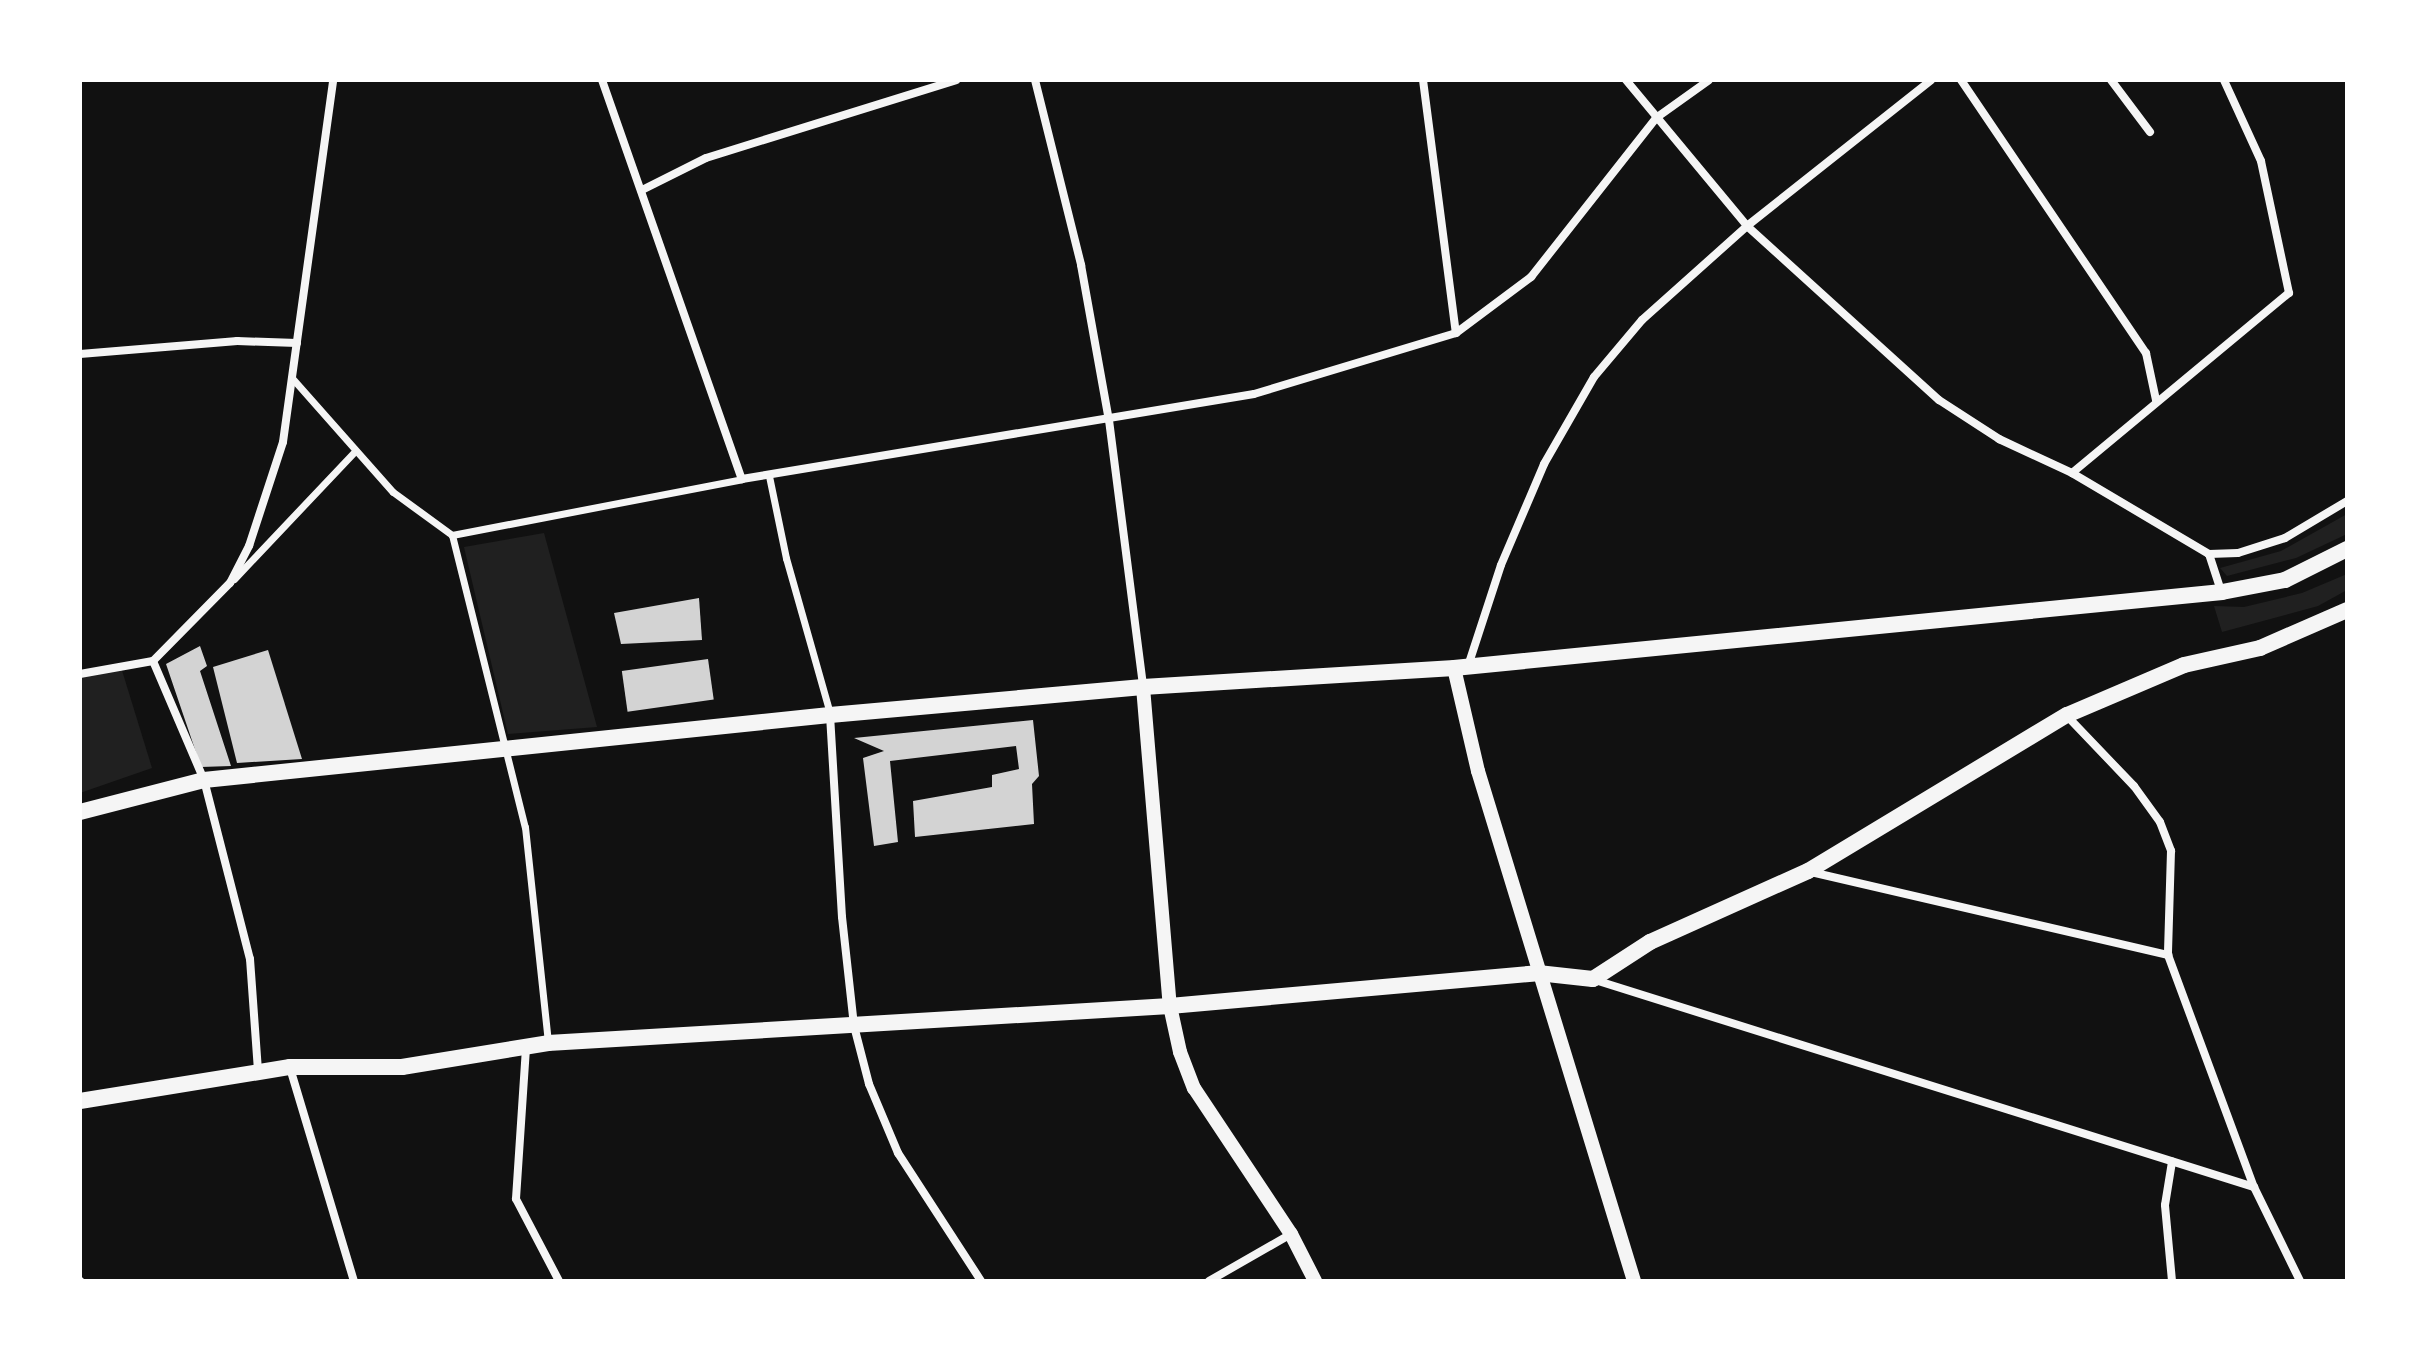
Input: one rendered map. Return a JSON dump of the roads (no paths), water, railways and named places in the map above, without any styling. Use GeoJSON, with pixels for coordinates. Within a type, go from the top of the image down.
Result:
{"type":"FeatureCollection","features":[{"type":"Feature","properties":{"kind":"main road"},"geometry":{"type":"LineString","coordinates":[[80,812],[204,780],[503,753],[830,715],[1143,687],[1461,667],[2222,592],[2285,580],[2340,554]]}},
{"type":"Feature","properties":{"kind":"main road"},"geometry":{"type":"LineString","coordinates":[[80,1102],[290,1067],[402,1067],[548,1043],[1170,1006],[1538,973],[1593,979],[1650,942],[1808,871],[2067,715],[2184,665],[2260,648],[2347,610]]}},
{"type":"Feature","properties":{"kind":"street"},"geometry":{"type":"LineString","coordinates":[[230,583],[249,546],[283,442],[304,263],[333,80]]}},
{"type":"Feature","properties":{"kind":"street"},"geometry":{"type":"LineString","coordinates":[[602,80],[644,189],[742,479]]}},
{"type":"Feature","properties":{"kind":"street"},"geometry":{"type":"LineString","coordinates":[[644,189],[706,158],[956,80]]}},
{"type":"Feature","properties":{"kind":"street"},"geometry":{"type":"LineString","coordinates":[[1035,80],[1081,265],[1109,420],[1143,687],[1170,1006],[1180,1052],[1194,1088],[1291,1234],[1315,1281]]}},
{"type":"Feature","properties":{"kind":"street"},"geometry":{"type":"LineString","coordinates":[[1423,80],[1456,333]]}},
{"type":"Feature","properties":{"kind":"street"},"geometry":{"type":"LineString","coordinates":[[1626,80],[1747,226],[1939,400],[1999,439],[2072,473],[2209,554],[2238,553],[2285,538],[2347,501]]}},
{"type":"Feature","properties":{"kind":"street"},"geometry":{"type":"LineString","coordinates":[[452,535],[742,479],[1254,394],[1456,333],[1531,277],[1656,118],[1709,80]]}},
{"type":"Feature","properties":{"kind":"street"},"geometry":{"type":"LineString","coordinates":[[1634,1281],[1538,973],[1461,667],[1544,464],[1594,377],[1642,320],[1747,226],[1931,80]]}},
{"type":"Feature","properties":{"kind":"street"},"geometry":{"type":"LineString","coordinates":[[1961,80],[2139,342],[2156,400]]}},
{"type":"Feature","properties":{"kind":"street"},"geometry":{"type":"LineString","coordinates":[[2111,80],[2150,132]]}},
{"type":"Feature","properties":{"kind":"street"},"geometry":{"type":"LineString","coordinates":[[2072,473],[2156,400],[2289,293],[2261,161],[2224,80]]}},
{"type":"Feature","properties":{"kind":"street"},"geometry":{"type":"LineString","coordinates":[[80,354],[237,341],[297,343]]}},
{"type":"Feature","properties":{"kind":"street"},"geometry":{"type":"LineString","coordinates":[[292,378],[353,453],[402,501],[452,535],[503,753],[525,827],[548,1043]]}},
{"type":"Feature","properties":{"kind":"street"},"geometry":{"type":"LineString","coordinates":[[80,674],[153,661],[353,453]]}},
{"type":"Feature","properties":{"kind":"street"},"geometry":{"type":"LineString","coordinates":[[769,476],[786,558],[830,715],[842,917],[854,1026],[869,1084],[898,1153],[981,1281]]}},
{"type":"Feature","properties":{"kind":"street"},"geometry":{"type":"LineString","coordinates":[[2209,554],[2222,592]]}},
{"type":"Feature","properties":{"kind":"street"},"geometry":{"type":"LineString","coordinates":[[153,661],[204,780],[250,959],[258,1072]]}},
{"type":"Feature","properties":{"kind":"street"},"geometry":{"type":"LineString","coordinates":[[2067,715],[2134,786],[2160,822],[2171,851],[2168,955],[2254,1187],[2300,1281]]}},
{"type":"Feature","properties":{"kind":"street"},"geometry":{"type":"LineString","coordinates":[[1808,871],[2168,955]]}},
{"type":"Feature","properties":{"kind":"street"},"geometry":{"type":"LineString","coordinates":[[1593,979],[2254,1187]]}},
{"type":"Feature","properties":{"kind":"street"},"geometry":{"type":"LineString","coordinates":[[526,1048],[516,1199],[559,1281]]}},
{"type":"Feature","properties":{"kind":"street"},"geometry":{"type":"LineString","coordinates":[[290,1067],[354,1281]]}},
{"type":"Feature","properties":{"kind":"street"},"geometry":{"type":"LineString","coordinates":[[2172,1162],[2165,1205],[2172,1281]]}},
{"type":"Feature","properties":{"kind":"street"},"geometry":{"type":"LineString","coordinates":[[1209,1281],[1291,1234]]}}]}
